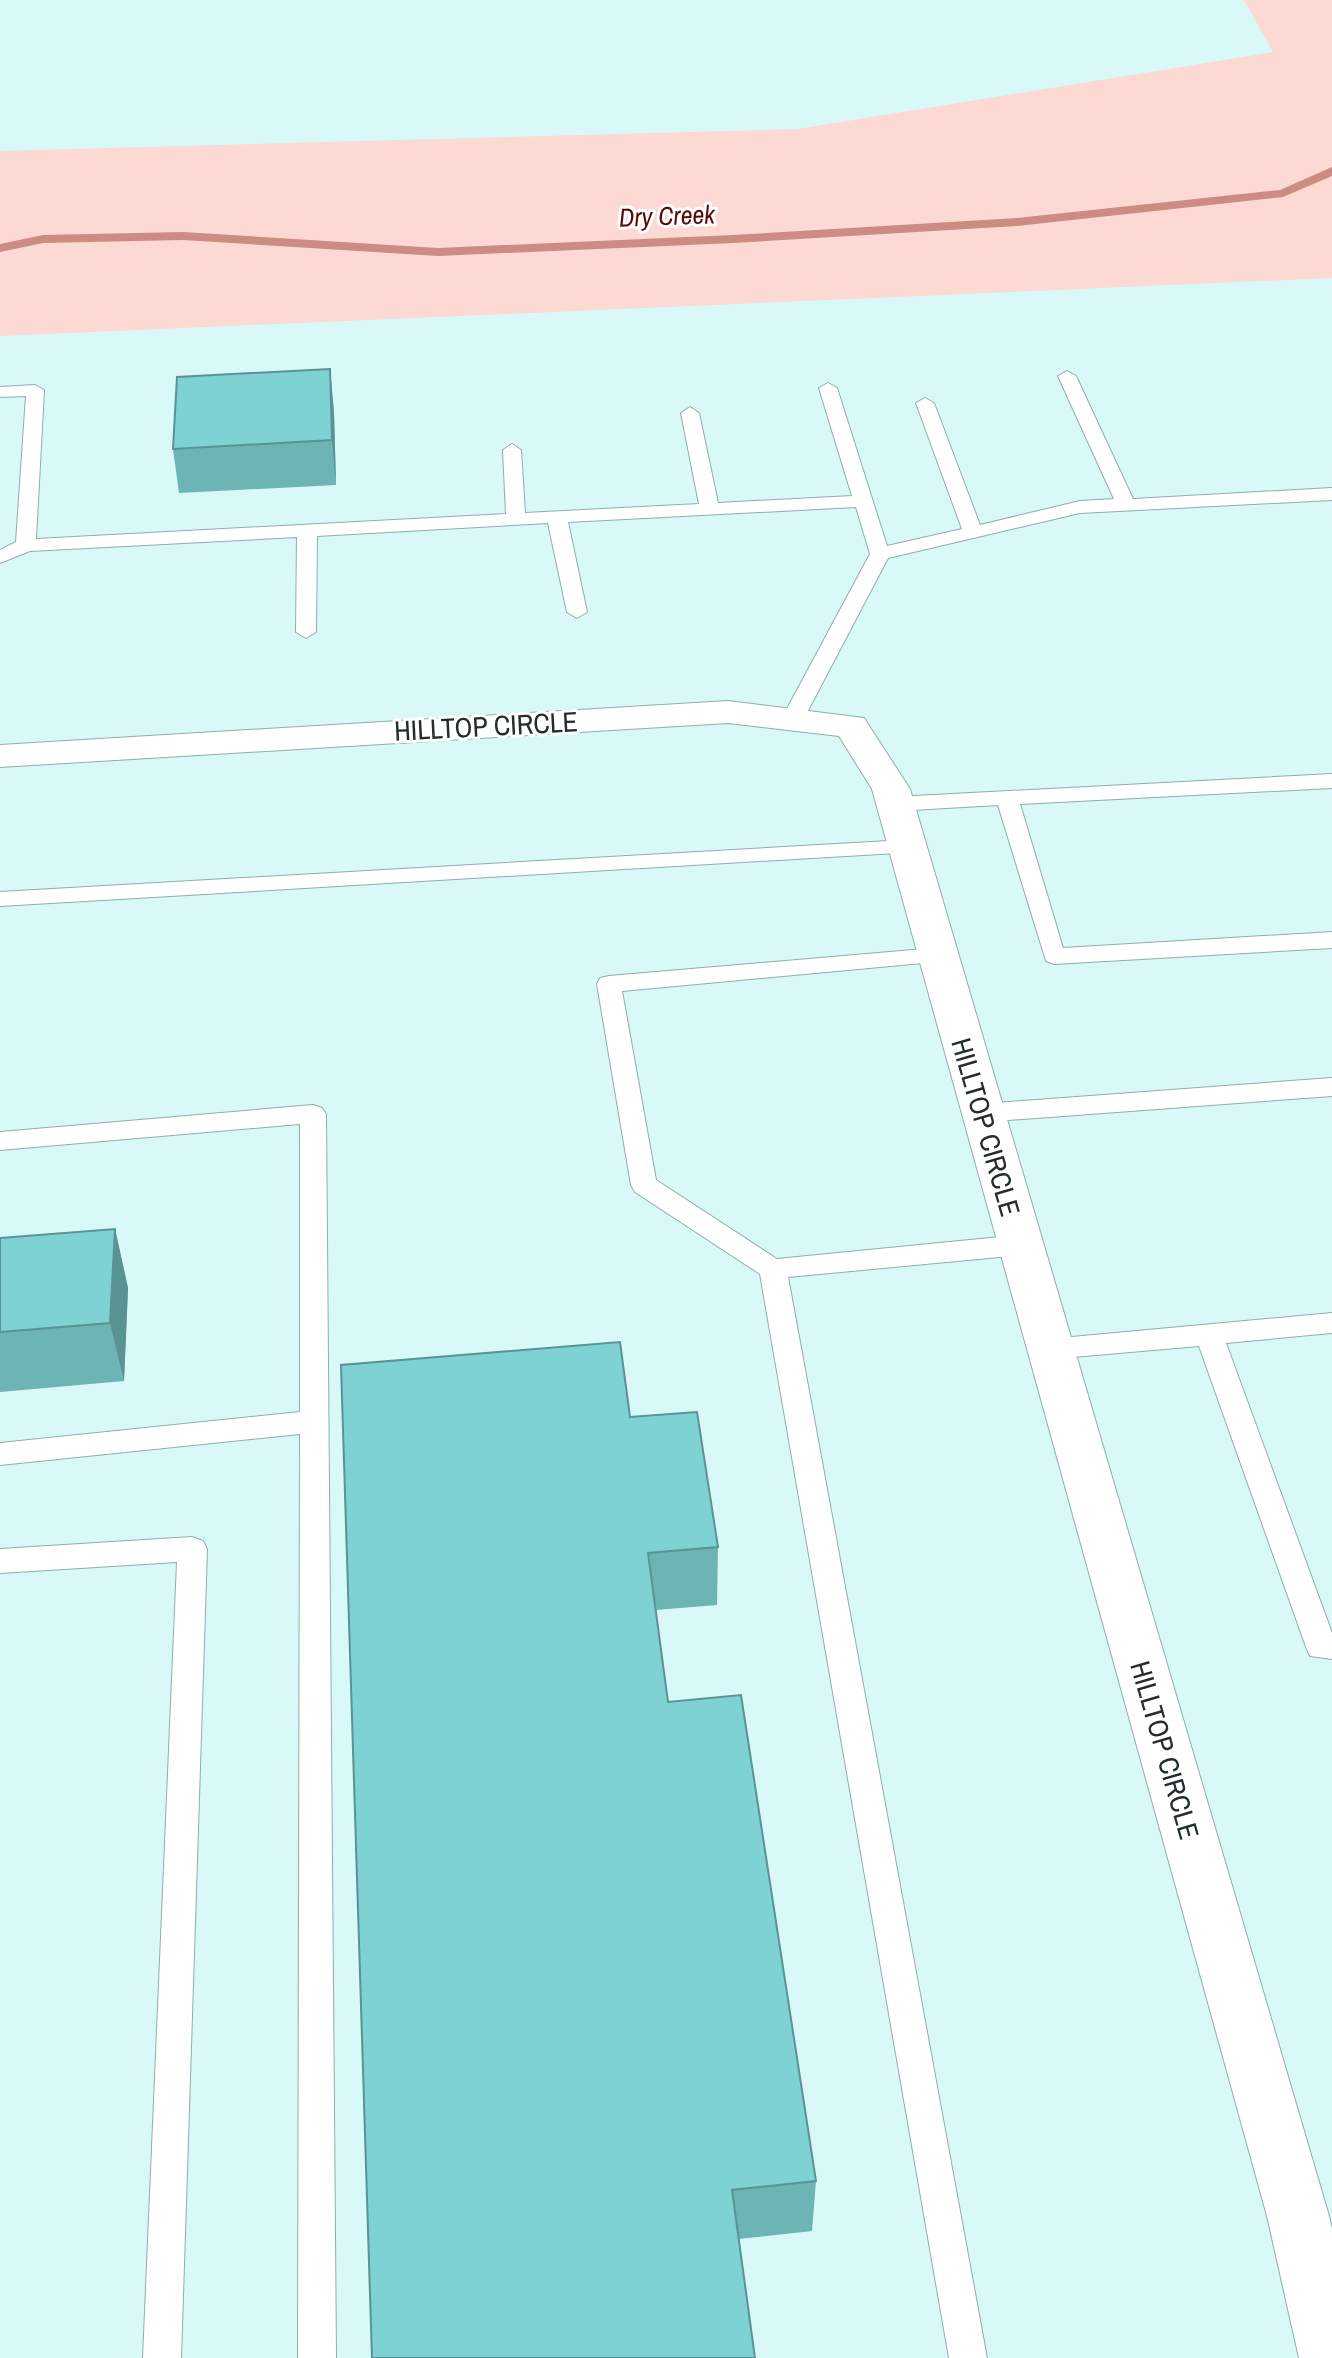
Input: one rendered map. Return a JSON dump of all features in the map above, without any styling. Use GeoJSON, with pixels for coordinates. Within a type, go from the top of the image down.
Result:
{"type":"FeatureCollection","features":[{"type":"Feature","properties":{"kind":"street","name":"HILLTOP CIRCLE"},"geometry":{"type":"LineString","coordinates":[[0,756],[728,712],[851,726],[891,789],[936,956],[1298,2216],[1331,2358]]}},
{"type":"Feature","properties":{"kind":"lane"},"geometry":{"type":"LineString","coordinates":[[1067,376],[1126,505]]}},
{"type":"Feature","properties":{"kind":"lane"},"geometry":{"type":"LineString","coordinates":[[792,720],[880,554],[828,388]]}},
{"type":"Feature","properties":{"kind":"lane"},"geometry":{"type":"LineString","coordinates":[[0,392],[35,390],[26,545]]}},
{"type":"Feature","properties":{"kind":"lane"},"geometry":{"type":"LineString","coordinates":[[925,403],[973,533]]}},
{"type":"Feature","properties":{"kind":"lane"},"geometry":{"type":"LineString","coordinates":[[690,413],[710,510]]}},
{"type":"Feature","properties":{"kind":"lane"},"geometry":{"type":"LineString","coordinates":[[512,450],[516,520]]}},
{"type":"Feature","properties":{"kind":"lane"},"geometry":{"type":"LineString","coordinates":[[880,554],[1080,507],[1332,494]]}},
{"type":"Feature","properties":{"kind":"lane"},"geometry":{"type":"LineString","coordinates":[[0,557],[26,545],[863,501]]}},
{"type":"Feature","properties":{"kind":"lane"},"geometry":{"type":"LineString","coordinates":[[557,518],[577,612]]}},
{"type":"Feature","properties":{"kind":"lane"},"geometry":{"type":"LineString","coordinates":[[306,632],[307,531]]}},
{"type":"Feature","properties":{"kind":"lane"},"geometry":{"type":"LineString","coordinates":[[895,804],[1332,781]]}},
{"type":"Feature","properties":{"kind":"lane"},"geometry":{"type":"LineString","coordinates":[[1007,798],[1054,956],[1332,940]]}},
{"type":"Feature","properties":{"kind":"lane"},"geometry":{"type":"LineString","coordinates":[[0,899],[906,847]]}},
{"type":"Feature","properties":{"kind":"lane"},"geometry":{"type":"LineString","coordinates":[[936,956],[609,984],[644,1185],[773,1269],[1020,1245]]}},
{"type":"Feature","properties":{"kind":"lane"},"geometry":{"type":"LineString","coordinates":[[981,1113],[1332,1087]]}},
{"type":"Feature","properties":{"kind":"lane"},"geometry":{"type":"LineString","coordinates":[[0,1141],[313,1114],[317,2358]]}},
{"type":"Feature","properties":{"kind":"lane"},"geometry":{"type":"LineString","coordinates":[[773,1269],[968,2358]]}},
{"type":"Feature","properties":{"kind":"lane"},"geometry":{"type":"LineString","coordinates":[[1050,1349],[1332,1323]]}},
{"type":"Feature","properties":{"kind":"lane"},"geometry":{"type":"LineString","coordinates":[[1209,1334],[1321,1647],[1332,1646]]}},
{"type":"Feature","properties":{"kind":"lane"},"geometry":{"type":"LineString","coordinates":[[0,1454],[314,1422]]}},
{"type":"Feature","properties":{"kind":"lane"},"geometry":{"type":"LineString","coordinates":[[0,1561],[192,1549],[162,2358]]}},
{"type":"Feature","properties":{"kind":"shaded area"},"geometry":{"type":"Polygon","coordinates":[[[1244,0],[1332,0],[1332,278],[0,336],[0,151],[798,129],[1273,52],[1244,0]]]}},
{"type":"Feature","properties":{"kind":"building"},"geometry":{"type":"Polygon","coordinates":[[[330,369],[332,440],[173,449],[177,377],[330,369]]]}},
{"type":"Feature","properties":{"kind":"building"},"geometry":{"type":"Polygon","coordinates":[[[115,1229],[110,1323],[0,1332],[0,1238],[115,1229]]]}},
{"type":"Feature","properties":{"kind":"building"},"geometry":{"type":"Polygon","coordinates":[[[620,1342],[630,1417],[697,1412],[718,1547],[648,1553],[668,1702],[741,1695],[816,2181],[732,2190],[755,2358],[372,2358],[341,1365],[620,1342]]]}},
{"type":"Feature","properties":{"kind":"waterway","name":"Dry Creek"},"geometry":{"type":"LineString","coordinates":[[0,248],[43,239],[183,236],[438,252],[733,239],[1017,222],[1283,193],[1332,171]]}}]}
